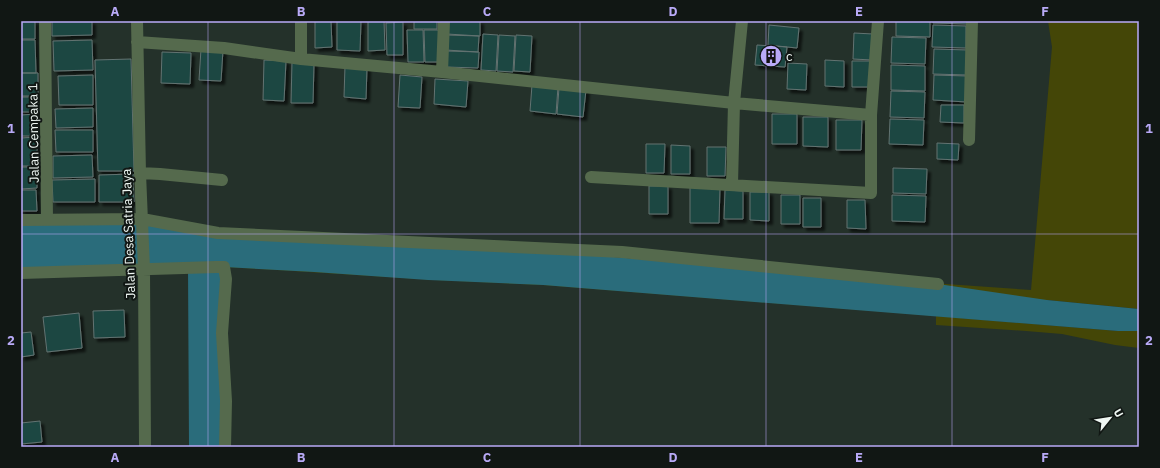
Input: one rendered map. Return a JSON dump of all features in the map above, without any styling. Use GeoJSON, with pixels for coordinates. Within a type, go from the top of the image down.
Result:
{"type":"FeatureCollection","features":[{"type":"Feature","properties":{"kind":"street","name":"Jalan Cempaka 1"},"geometry":{"type":"LineString","coordinates":[[45,21],[47,220]]}},
{"type":"Feature","properties":{"kind":"street","name":"Jalan Desa Satria Jaya"},"geometry":{"type":"LineString","coordinates":[[137,21],[140,173],[144,268],[145,447]]}},
{"type":"Feature","properties":{"kind":"street"},"geometry":{"type":"LineString","coordinates":[[301,21],[301,59]]}},
{"type":"Feature","properties":{"kind":"street"},"geometry":{"type":"LineString","coordinates":[[442,72],[444,21]]}},
{"type":"Feature","properties":{"kind":"street"},"geometry":{"type":"LineString","coordinates":[[732,184],[734,103],[742,21]]}},
{"type":"Feature","properties":{"kind":"street"},"geometry":{"type":"LineString","coordinates":[[591,177],[871,193],[871,114],[878,21]]}},
{"type":"Feature","properties":{"kind":"street"},"geometry":{"type":"LineString","coordinates":[[969,140],[972,21]]}},
{"type":"Feature","properties":{"kind":"street"},"geometry":{"type":"LineString","coordinates":[[137,42],[224,48],[301,59],[442,72],[734,103],[871,114]]}},
{"type":"Feature","properties":{"kind":"street"},"geometry":{"type":"LineString","coordinates":[[140,173],[222,180]]}},
{"type":"Feature","properties":{"kind":"street"},"geometry":{"type":"LineString","coordinates":[[21,220],[142,219],[218,233],[622,252],[938,284]]}},
{"type":"Feature","properties":{"kind":"street"},"geometry":{"type":"LineString","coordinates":[[21,273],[144,268],[224,267],[226,279],[222,333],[226,400],[226,447]]}},
{"type":"Feature","properties":{"kind":"shaded area"},"geometry":{"type":"Polygon","coordinates":[[[1048,21],[1139,21],[1139,309],[1047,300],[937,316],[1118,331],[1139,331],[1139,348],[1115,345],[1062,334],[936,325],[936,316],[543,285],[224,267],[218,233],[1031,290],[1052,47],[1048,21]]]}},
{"type":"Feature","properties":{"kind":"water"},"geometry":{"type":"Polygon","coordinates":[[[142,219],[218,233],[446,243],[938,284],[1047,300],[1139,309],[1139,331],[1118,331],[543,285],[428,280],[224,267],[225,447],[189,447],[188,268],[21,270],[21,220],[142,219]]]}},
{"type":"Feature","properties":{"kind":"building"},"geometry":{"type":"Polygon","coordinates":[[[21,21],[35,21],[35,39],[21,39],[21,21]]]}},
{"type":"Feature","properties":{"kind":"building"},"geometry":{"type":"Polygon","coordinates":[[[52,21],[92,21],[92,35],[52,36],[52,21]]]}},
{"type":"Feature","properties":{"kind":"building"},"geometry":{"type":"Polygon","coordinates":[[[315,21],[331,21],[332,47],[315,48],[315,21]]]}},
{"type":"Feature","properties":{"kind":"building"},"geometry":{"type":"Polygon","coordinates":[[[337,21],[361,21],[360,51],[337,50],[337,21]]]}},
{"type":"Feature","properties":{"kind":"building"},"geometry":{"type":"Polygon","coordinates":[[[368,21],[384,21],[385,50],[368,51],[368,21]]]}},
{"type":"Feature","properties":{"kind":"building"},"geometry":{"type":"Polygon","coordinates":[[[414,21],[437,21],[437,29],[414,29],[414,21]]]}},
{"type":"Feature","properties":{"kind":"building"},"geometry":{"type":"Polygon","coordinates":[[[448,21],[480,21],[480,36],[447,34],[448,21]]]}},
{"type":"Feature","properties":{"kind":"building"},"geometry":{"type":"Polygon","coordinates":[[[896,21],[930,21],[930,37],[896,36],[896,21]]]}},
{"type":"Feature","properties":{"kind":"building"},"geometry":{"type":"Polygon","coordinates":[[[933,21],[967,21],[967,24],[933,23],[933,21]]]}},
{"type":"Feature","properties":{"kind":"building"},"geometry":{"type":"Polygon","coordinates":[[[403,22],[403,55],[387,55],[386,23],[403,22]]]}},
{"type":"Feature","properties":{"kind":"building","name":"c"},"geometry":{"type":"Polygon","coordinates":[[[769,25],[799,28],[797,48],[768,45],[769,25]]]}},
{"type":"Feature","properties":{"kind":"building"},"geometry":{"type":"Polygon","coordinates":[[[933,25],[966,26],[966,48],[932,47],[933,25]]]}},
{"type":"Feature","properties":{"kind":"building"},"geometry":{"type":"Polygon","coordinates":[[[407,30],[423,30],[424,62],[408,62],[407,30]]]}},
{"type":"Feature","properties":{"kind":"building"},"geometry":{"type":"Polygon","coordinates":[[[424,30],[441,30],[441,62],[425,62],[424,30]]]}},
{"type":"Feature","properties":{"kind":"building"},"geometry":{"type":"Polygon","coordinates":[[[854,33],[873,34],[872,60],[853,59],[854,33]]]}},
{"type":"Feature","properties":{"kind":"building"},"geometry":{"type":"Polygon","coordinates":[[[483,34],[498,35],[496,71],[481,70],[483,34]]]}},
{"type":"Feature","properties":{"kind":"building"},"geometry":{"type":"Polygon","coordinates":[[[447,35],[479,36],[478,52],[446,50],[447,35]]]}},
{"type":"Feature","properties":{"kind":"building"},"geometry":{"type":"Polygon","coordinates":[[[499,35],[515,36],[513,72],[497,71],[499,35]]]}},
{"type":"Feature","properties":{"kind":"building"},"geometry":{"type":"Polygon","coordinates":[[[516,35],[532,36],[530,72],[514,71],[516,35]]]}},
{"type":"Feature","properties":{"kind":"building"},"geometry":{"type":"Polygon","coordinates":[[[892,37],[926,38],[925,64],[891,63],[892,37]]]}},
{"type":"Feature","properties":{"kind":"building"},"geometry":{"type":"Polygon","coordinates":[[[21,40],[35,40],[36,73],[21,73],[21,40]]]}},
{"type":"Feature","properties":{"kind":"building"},"geometry":{"type":"Polygon","coordinates":[[[92,40],[93,70],[54,71],[53,41],[92,40]]]}},
{"type":"Feature","properties":{"kind":"building","name":"c"},"geometry":{"type":"Polygon","coordinates":[[[757,45],[787,47],[785,67],[755,65],[757,45]]]}},
{"type":"Feature","properties":{"kind":"building"},"geometry":{"type":"Polygon","coordinates":[[[201,49],[223,50],[221,81],[199,80],[201,49]]]}},
{"type":"Feature","properties":{"kind":"building"},"geometry":{"type":"Polygon","coordinates":[[[934,49],[968,50],[967,75],[933,74],[934,49]]]}},
{"type":"Feature","properties":{"kind":"building"},"geometry":{"type":"Polygon","coordinates":[[[447,51],[479,52],[478,68],[446,67],[447,51]]]}},
{"type":"Feature","properties":{"kind":"building"},"geometry":{"type":"Polygon","coordinates":[[[162,52],[191,53],[190,84],[161,83],[162,52]]]}},
{"type":"Feature","properties":{"kind":"building"},"geometry":{"type":"Polygon","coordinates":[[[131,59],[134,171],[98,171],[95,60],[131,59]]]}},
{"type":"Feature","properties":{"kind":"building"},"geometry":{"type":"Polygon","coordinates":[[[264,60],[286,61],[284,101],[263,100],[264,60]]]}},
{"type":"Feature","properties":{"kind":"building"},"geometry":{"type":"Polygon","coordinates":[[[825,60],[844,61],[844,87],[825,86],[825,60]]]}},
{"type":"Feature","properties":{"kind":"building"},"geometry":{"type":"Polygon","coordinates":[[[852,61],[871,61],[871,87],[852,87],[852,61]]]}},
{"type":"Feature","properties":{"kind":"building"},"geometry":{"type":"Polygon","coordinates":[[[292,62],[314,63],[313,103],[291,103],[292,62]]]}},
{"type":"Feature","properties":{"kind":"building"},"geometry":{"type":"Polygon","coordinates":[[[788,63],[807,64],[806,90],[787,89],[788,63]]]}},
{"type":"Feature","properties":{"kind":"building"},"geometry":{"type":"Polygon","coordinates":[[[891,65],[925,66],[925,91],[891,90],[891,65]]]}},
{"type":"Feature","properties":{"kind":"building"},"geometry":{"type":"Polygon","coordinates":[[[345,66],[367,67],[366,99],[344,97],[345,66]]]}},
{"type":"Feature","properties":{"kind":"building"},"geometry":{"type":"Polygon","coordinates":[[[21,73],[38,73],[38,96],[21,96],[21,73]]]}},
{"type":"Feature","properties":{"kind":"building"},"geometry":{"type":"Polygon","coordinates":[[[93,75],[93,105],[59,105],[58,76],[93,75]]]}},
{"type":"Feature","properties":{"kind":"building"},"geometry":{"type":"Polygon","coordinates":[[[400,75],[422,77],[420,108],[398,107],[400,75]]]}},
{"type":"Feature","properties":{"kind":"building"},"geometry":{"type":"Polygon","coordinates":[[[934,75],[967,76],[967,102],[933,100],[934,75]]]}},
{"type":"Feature","properties":{"kind":"building"},"geometry":{"type":"Polygon","coordinates":[[[435,79],[468,81],[466,107],[434,104],[435,79]]]}},
{"type":"Feature","properties":{"kind":"building"},"geometry":{"type":"Polygon","coordinates":[[[532,85],[558,87],[556,114],[530,111],[532,85]]]}},
{"type":"Feature","properties":{"kind":"building"},"geometry":{"type":"Polygon","coordinates":[[[559,88],[586,90],[583,117],[557,114],[559,88]]]}},
{"type":"Feature","properties":{"kind":"building"},"geometry":{"type":"Polygon","coordinates":[[[891,91],[925,92],[924,118],[890,117],[891,91]]]}},
{"type":"Feature","properties":{"kind":"building"},"geometry":{"type":"Polygon","coordinates":[[[21,97],[38,97],[39,112],[21,112],[21,97]]]}},
{"type":"Feature","properties":{"kind":"building"},"geometry":{"type":"Polygon","coordinates":[[[941,105],[964,105],[964,123],[940,122],[941,105]]]}},
{"type":"Feature","properties":{"kind":"building"},"geometry":{"type":"Polygon","coordinates":[[[93,108],[93,127],[56,128],[55,109],[93,108]]]}},
{"type":"Feature","properties":{"kind":"building"},"geometry":{"type":"Polygon","coordinates":[[[36,114],[37,136],[21,136],[21,115],[36,114]]]}},
{"type":"Feature","properties":{"kind":"building"},"geometry":{"type":"Polygon","coordinates":[[[772,114],[797,114],[797,144],[772,144],[772,114]]]}},
{"type":"Feature","properties":{"kind":"building"},"geometry":{"type":"Polygon","coordinates":[[[803,117],[828,117],[828,147],[803,146],[803,117]]]}},
{"type":"Feature","properties":{"kind":"building"},"geometry":{"type":"Polygon","coordinates":[[[890,119],[924,120],[923,145],[889,144],[890,119]]]}},
{"type":"Feature","properties":{"kind":"building"},"geometry":{"type":"Polygon","coordinates":[[[836,120],[862,120],[861,150],[836,150],[836,120]]]}},
{"type":"Feature","properties":{"kind":"building"},"geometry":{"type":"Polygon","coordinates":[[[55,130],[93,130],[93,152],[56,152],[55,130]]]}},
{"type":"Feature","properties":{"kind":"building"},"geometry":{"type":"Polygon","coordinates":[[[37,137],[37,166],[21,166],[21,138],[37,137]]]}},
{"type":"Feature","properties":{"kind":"building"},"geometry":{"type":"Polygon","coordinates":[[[937,143],[959,144],[958,160],[937,159],[937,143]]]}},
{"type":"Feature","properties":{"kind":"building"},"geometry":{"type":"Polygon","coordinates":[[[646,144],[665,144],[664,173],[646,173],[646,144]]]}},
{"type":"Feature","properties":{"kind":"building"},"geometry":{"type":"Polygon","coordinates":[[[671,145],[690,146],[690,174],[671,174],[671,145]]]}},
{"type":"Feature","properties":{"kind":"building"},"geometry":{"type":"Polygon","coordinates":[[[707,147],[726,147],[725,176],[707,176],[707,147]]]}},
{"type":"Feature","properties":{"kind":"building"},"geometry":{"type":"Polygon","coordinates":[[[92,155],[93,177],[53,178],[53,156],[92,155]]]}},
{"type":"Feature","properties":{"kind":"building"},"geometry":{"type":"Polygon","coordinates":[[[21,167],[37,167],[37,188],[21,189],[21,167]]]}},
{"type":"Feature","properties":{"kind":"building"},"geometry":{"type":"Polygon","coordinates":[[[893,168],[927,169],[926,194],[893,193],[893,168]]]}},
{"type":"Feature","properties":{"kind":"building"},"geometry":{"type":"Polygon","coordinates":[[[133,174],[134,202],[99,202],[99,175],[133,174]]]}},
{"type":"Feature","properties":{"kind":"building"},"geometry":{"type":"Polygon","coordinates":[[[95,179],[95,202],[53,202],[52,180],[95,179]]]}},
{"type":"Feature","properties":{"kind":"building"},"geometry":{"type":"Polygon","coordinates":[[[649,186],[668,186],[668,214],[649,214],[649,186]]]}},
{"type":"Feature","properties":{"kind":"building"},"geometry":{"type":"Polygon","coordinates":[[[690,187],[720,187],[719,223],[690,223],[690,187]]]}},
{"type":"Feature","properties":{"kind":"building"},"geometry":{"type":"Polygon","coordinates":[[[21,190],[36,190],[37,211],[21,211],[21,190]]]}},
{"type":"Feature","properties":{"kind":"building"},"geometry":{"type":"Polygon","coordinates":[[[725,190],[743,191],[743,219],[724,219],[725,190]]]}},
{"type":"Feature","properties":{"kind":"building"},"geometry":{"type":"Polygon","coordinates":[[[750,192],[769,192],[769,221],[750,220],[750,192]]]}},
{"type":"Feature","properties":{"kind":"building"},"geometry":{"type":"Polygon","coordinates":[[[781,195],[800,195],[800,224],[781,224],[781,195]]]}},
{"type":"Feature","properties":{"kind":"building"},"geometry":{"type":"Polygon","coordinates":[[[892,195],[926,196],[925,222],[892,221],[892,195]]]}},
{"type":"Feature","properties":{"kind":"building"},"geometry":{"type":"Polygon","coordinates":[[[803,198],[821,198],[821,227],[803,227],[803,198]]]}},
{"type":"Feature","properties":{"kind":"building"},"geometry":{"type":"Polygon","coordinates":[[[847,200],[865,200],[866,229],[847,228],[847,200]]]}},
{"type":"Feature","properties":{"kind":"building"},"geometry":{"type":"Polygon","coordinates":[[[124,310],[125,337],[94,338],[93,311],[124,310]]]}},
{"type":"Feature","properties":{"kind":"building"},"geometry":{"type":"Polygon","coordinates":[[[79,313],[82,348],[47,352],[43,317],[79,313]]]}},
{"type":"Feature","properties":{"kind":"building"},"geometry":{"type":"Polygon","coordinates":[[[31,332],[34,355],[21,357],[21,333],[31,332]]]}},
{"type":"Feature","properties":{"kind":"building"},"geometry":{"type":"Polygon","coordinates":[[[40,421],[42,442],[21,444],[21,423],[40,421]]]}},
{"type":"Feature","properties":{"kind":"place","name":"c"},"geometry":{"type":"Point","coordinates":[771,56]}}]}
